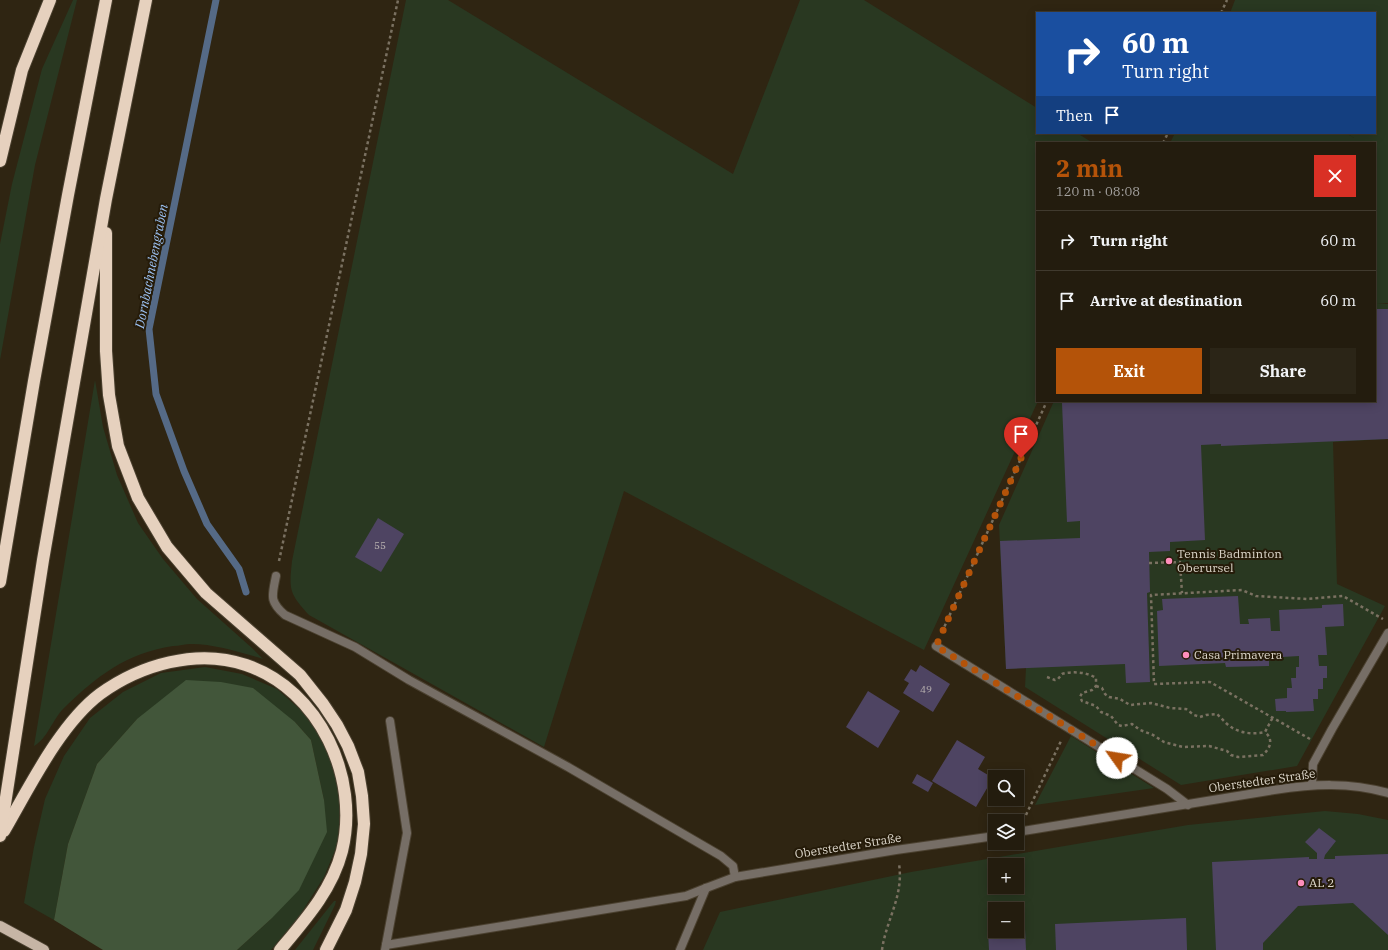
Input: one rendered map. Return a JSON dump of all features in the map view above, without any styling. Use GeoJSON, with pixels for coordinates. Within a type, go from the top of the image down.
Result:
{"type":"FeatureCollection","features":[{"type":"Feature","properties":{"kind":"highway"},"geometry":{"type":"LineString","coordinates":[[0,161],[22,70],[50,0]]}},
{"type":"Feature","properties":{"kind":"highway"},"geometry":{"type":"LineString","coordinates":[[0,582],[36,366],[106,0]]}},
{"type":"Feature","properties":{"kind":"highway"},"geometry":{"type":"LineString","coordinates":[[0,837],[43,560],[106,199],[146,0]]}},
{"type":"Feature","properties":{"kind":"highway"},"geometry":{"type":"LineString","coordinates":[[106,199],[106,351],[109,395],[118,446],[138,498],[167,547],[206,593],[300,675],[323,704],[337,725],[348,746],[358,772],[362,796],[364,824],[361,854],[355,882],[346,910],[326,950]]}},
{"type":"Feature","properties":{"kind":"highway"},"geometry":{"type":"LineString","coordinates":[[0,837],[50,752],[81,713],[98,696],[118,682],[137,673],[183,659],[204,658],[226,660],[246,665],[272,677],[292,692],[308,708],[323,730],[335,754],[343,778],[346,800],[346,826],[342,851],[336,869],[328,887],[314,909],[280,950]]}},
{"type":"Feature","properties":{"kind":"main road"},"geometry":{"type":"LineString","coordinates":[[0,926],[44,950]]}},
{"type":"Feature","properties":{"kind":"street"},"geometry":{"type":"LineString","coordinates":[[276,576],[272,595],[276,607],[285,615],[355,647],[409,680],[568,767],[715,852],[733,866],[735,877]]}},
{"type":"Feature","properties":{"kind":"street"},"geometry":{"type":"LineString","coordinates":[[1312,785],[1313,764],[1388,634]]}},
{"type":"Feature","properties":{"kind":"street"},"geometry":{"type":"LineString","coordinates":[[936,646],[1068,726],[1167,789],[1188,805]]}},
{"type":"Feature","properties":{"kind":"street"},"geometry":{"type":"LineString","coordinates":[[386,948],[407,833],[390,721]]}},
{"type":"Feature","properties":{"kind":"street","name":"Oberstedter Straße"},"geometry":{"type":"LineString","coordinates":[[1024,831],[1312,785],[1332,784],[1388,793]]}},
{"type":"Feature","properties":{"kind":"street","name":"Oberstedter Straße"},"geometry":{"type":"LineString","coordinates":[[386,948],[686,896],[735,877],[888,851],[988,837]]}},
{"type":"Feature","properties":{"kind":"street"},"geometry":{"type":"LineString","coordinates":[[680,950],[706,888]]}},
{"type":"Feature","properties":{"kind":"path"},"geometry":{"type":"LineString","coordinates":[[276,576],[398,0]]}},
{"type":"Feature","properties":{"kind":"path"},"geometry":{"type":"LineString","coordinates":[[1221,12],[1227,0]]}},
{"type":"Feature","properties":{"kind":"path"},"geometry":{"type":"LineString","coordinates":[[936,646],[1047,402]]}},
{"type":"Feature","properties":{"kind":"path"},"geometry":{"type":"LineString","coordinates":[[1149,563],[1180,562],[1182,593]]}},
{"type":"Feature","properties":{"kind":"path"},"geometry":{"type":"LineString","coordinates":[[1323,746],[1210,682],[1154,684],[1151,595],[1242,590],[1256,596],[1307,599],[1343,596],[1388,621]]}},
{"type":"Feature","properties":{"kind":"path"},"geometry":{"type":"LineString","coordinates":[[1047,677],[1058,679],[1066,672],[1091,674],[1096,678],[1096,686],[1092,690],[1082,693],[1080,697],[1082,700],[1096,706],[1102,712],[1111,716],[1118,725],[1122,726],[1132,724],[1140,730],[1154,734],[1164,742],[1183,747],[1209,746],[1227,751],[1231,755],[1238,757],[1263,756],[1268,750],[1271,742],[1269,736],[1265,732]]}},
{"type":"Feature","properties":{"kind":"path"},"geometry":{"type":"LineString","coordinates":[[1096,686],[1102,688],[1105,694],[1109,697],[1120,699],[1130,705],[1151,703],[1170,708],[1186,709],[1194,715],[1200,717],[1217,714],[1230,726],[1242,732],[1265,732]]}},
{"type":"Feature","properties":{"kind":"path"},"geometry":{"type":"LineString","coordinates":[[1265,732],[1273,717]]}},
{"type":"Feature","properties":{"kind":"path"},"geometry":{"type":"LineString","coordinates":[[1024,817],[1068,726]]}},
{"type":"Feature","properties":{"kind":"path"},"geometry":{"type":"LineString","coordinates":[[882,950],[884,939],[896,903],[900,876]]}},
{"type":"Feature","properties":{"kind":"green space"},"geometry":{"type":"Polygon","coordinates":[[[73,0],[77,0],[35,165],[0,360],[0,244],[12,184],[42,69],[73,0]]]}},
{"type":"Feature","properties":{"kind":"green space"},"geometry":{"type":"Polygon","coordinates":[[[406,0],[448,0],[733,174],[800,0],[864,0],[1036,107],[1036,134],[1079,134],[1091,142],[1036,142],[1036,402],[1038,402],[924,650],[624,491],[544,747],[309,615],[297,601],[292,591],[292,561],[406,0]]]}},
{"type":"Feature","properties":{"kind":"green space","name":"Tennis Badminton Oberursel"},"geometry":{"type":"Polygon","coordinates":[[[1235,0],[1388,0],[1388,303],[1377,304],[1388,304],[1388,439],[1333,442],[1337,584],[1385,606],[1297,766],[1181,785],[1025,687],[1026,668],[1006,669],[999,525],[1054,402],[1376,402],[1376,142],[1170,142],[1174,134],[1348,134],[1354,138],[1348,134],[1376,134],[1376,12],[1230,12],[1235,0]]]}},
{"type":"Feature","properties":{"kind":"green space"},"geometry":{"type":"Polygon","coordinates":[[[95,380],[103,427],[117,475],[138,523],[163,559],[197,599],[263,659],[236,651],[200,644],[173,646],[156,649],[141,654],[113,668],[88,686],[64,708],[43,738],[34,746],[95,380]]]}},
{"type":"Feature","properties":{"kind":"green space"},"geometry":{"type":"Polygon","coordinates":[[[205,667],[242,674],[277,689],[304,713],[326,745],[341,792],[338,843],[324,877],[300,915],[271,950],[237,950],[271,919],[324,800],[311,740],[295,722],[137,719],[97,764],[68,844],[54,920],[24,903],[34,847],[45,799],[64,756],[90,718],[123,692],[161,673],[205,667]]]}},
{"type":"Feature","properties":{"kind":"green space"},"geometry":{"type":"Polygon","coordinates":[[[186,680],[221,682],[253,688],[295,722],[311,740],[324,800],[327,832],[299,890],[271,919],[237,950],[103,950],[54,920],[68,844],[97,764],[137,719],[186,680]]]}},
{"type":"Feature","properties":{"kind":"green space"},"geometry":{"type":"Polygon","coordinates":[[[1071,736],[1154,788],[1035,805],[1071,736]]]}},
{"type":"Feature","properties":{"kind":"green space"},"geometry":{"type":"Polygon","coordinates":[[[1325,811],[1358,814],[1388,820],[1388,950],[703,950],[720,912],[911,872],[988,859],[988,894],[1024,894],[1024,858],[994,858],[1188,825],[1325,811]]]}},
{"type":"Feature","properties":{"kind":"green space"},"geometry":{"type":"Polygon","coordinates":[[[334,901],[336,901],[335,905],[313,950],[295,950],[334,901]]]}},
{"type":"Feature","properties":{"kind":"building"},"geometry":{"type":"Polygon","coordinates":[[[1376,309],[1388,309],[1388,439],[1221,446],[1221,444],[1201,445],[1205,540],[1170,542],[1170,551],[1149,552],[1150,592],[1147,593],[1150,682],[1126,683],[1125,664],[1006,669],[1000,541],[1080,538],[1080,521],[1067,522],[1062,403],[1376,402],[1376,309]]]}},
{"type":"Feature","properties":{"kind":"building"},"geometry":{"type":"Polygon","coordinates":[[[378,518],[404,534],[381,572],[355,557],[378,518]]]}},
{"type":"Feature","properties":{"kind":"building"},"geometry":{"type":"Polygon","coordinates":[[[1238,596],[1240,624],[1249,624],[1248,619],[1270,618],[1271,631],[1280,631],[1279,610],[1322,608],[1322,605],[1343,604],[1344,626],[1325,627],[1327,655],[1318,655],[1319,666],[1327,666],[1327,678],[1323,678],[1323,689],[1318,689],[1318,699],[1313,699],[1314,711],[1276,711],[1275,699],[1287,698],[1287,688],[1292,688],[1291,678],[1296,678],[1296,667],[1299,667],[1299,656],[1282,657],[1282,652],[1269,652],[1269,666],[1226,667],[1225,663],[1159,666],[1157,611],[1163,610],[1162,599],[1238,596]]]}},
{"type":"Feature","properties":{"kind":"building"},"geometry":{"type":"Polygon","coordinates":[[[920,665],[950,684],[933,712],[903,693],[909,683],[904,680],[911,669],[916,672],[920,665]]]}},
{"type":"Feature","properties":{"kind":"building"},"geometry":{"type":"Polygon","coordinates":[[[868,691],[900,711],[878,748],[846,727],[868,691]]]}},
{"type":"Feature","properties":{"kind":"building"},"geometry":{"type":"Polygon","coordinates":[[[957,740],[985,757],[978,769],[988,775],[988,787],[976,807],[932,781],[957,740]]]}},
{"type":"Feature","properties":{"kind":"building"},"geometry":{"type":"Polygon","coordinates":[[[917,774],[933,783],[928,792],[912,783],[917,774]]]}},
{"type":"Feature","properties":{"kind":"building","name":"AL 2"},"geometry":{"type":"Polygon","coordinates":[[[1319,828],[1336,841],[1325,855],[1324,859],[1335,859],[1335,856],[1388,854],[1388,935],[1353,903],[1298,906],[1263,943],[1263,950],[1216,950],[1212,862],[1309,857],[1309,859],[1317,859],[1317,853],[1305,842],[1319,828]]]}},
{"type":"Feature","properties":{"kind":"building"},"geometry":{"type":"Polygon","coordinates":[[[1186,918],[1187,950],[1056,950],[1055,924],[1186,918]]]}},
{"type":"Feature","properties":{"kind":"building"},"geometry":{"type":"Polygon","coordinates":[[[1025,929],[1026,950],[989,950],[988,938],[1024,938],[1025,929]]]}},
{"type":"Feature","properties":{"kind":"waterway","name":"Dornbachnebengraben"},"geometry":{"type":"LineString","coordinates":[[216,0],[149,329],[156,394],[184,471],[207,524],[239,569],[246,592]]}},
{"type":"Feature","properties":{"kind":"place","name":"Tennis Badminton Oberursel"},"geometry":{"type":"Point","coordinates":[1169,561]}},
{"type":"Feature","properties":{"kind":"place","name":"Casa Primavera"},"geometry":{"type":"Point","coordinates":[1186,655]}},
{"type":"Feature","properties":{"kind":"place","name":"AL 2"},"geometry":{"type":"Point","coordinates":[1301,883]}},
{"type":"Feature","properties":{"kind":"route"},"geometry":{"type":"LineString","coordinates":[[1021,458],[936,646],[1068,726],[1117,758]]}}]}
